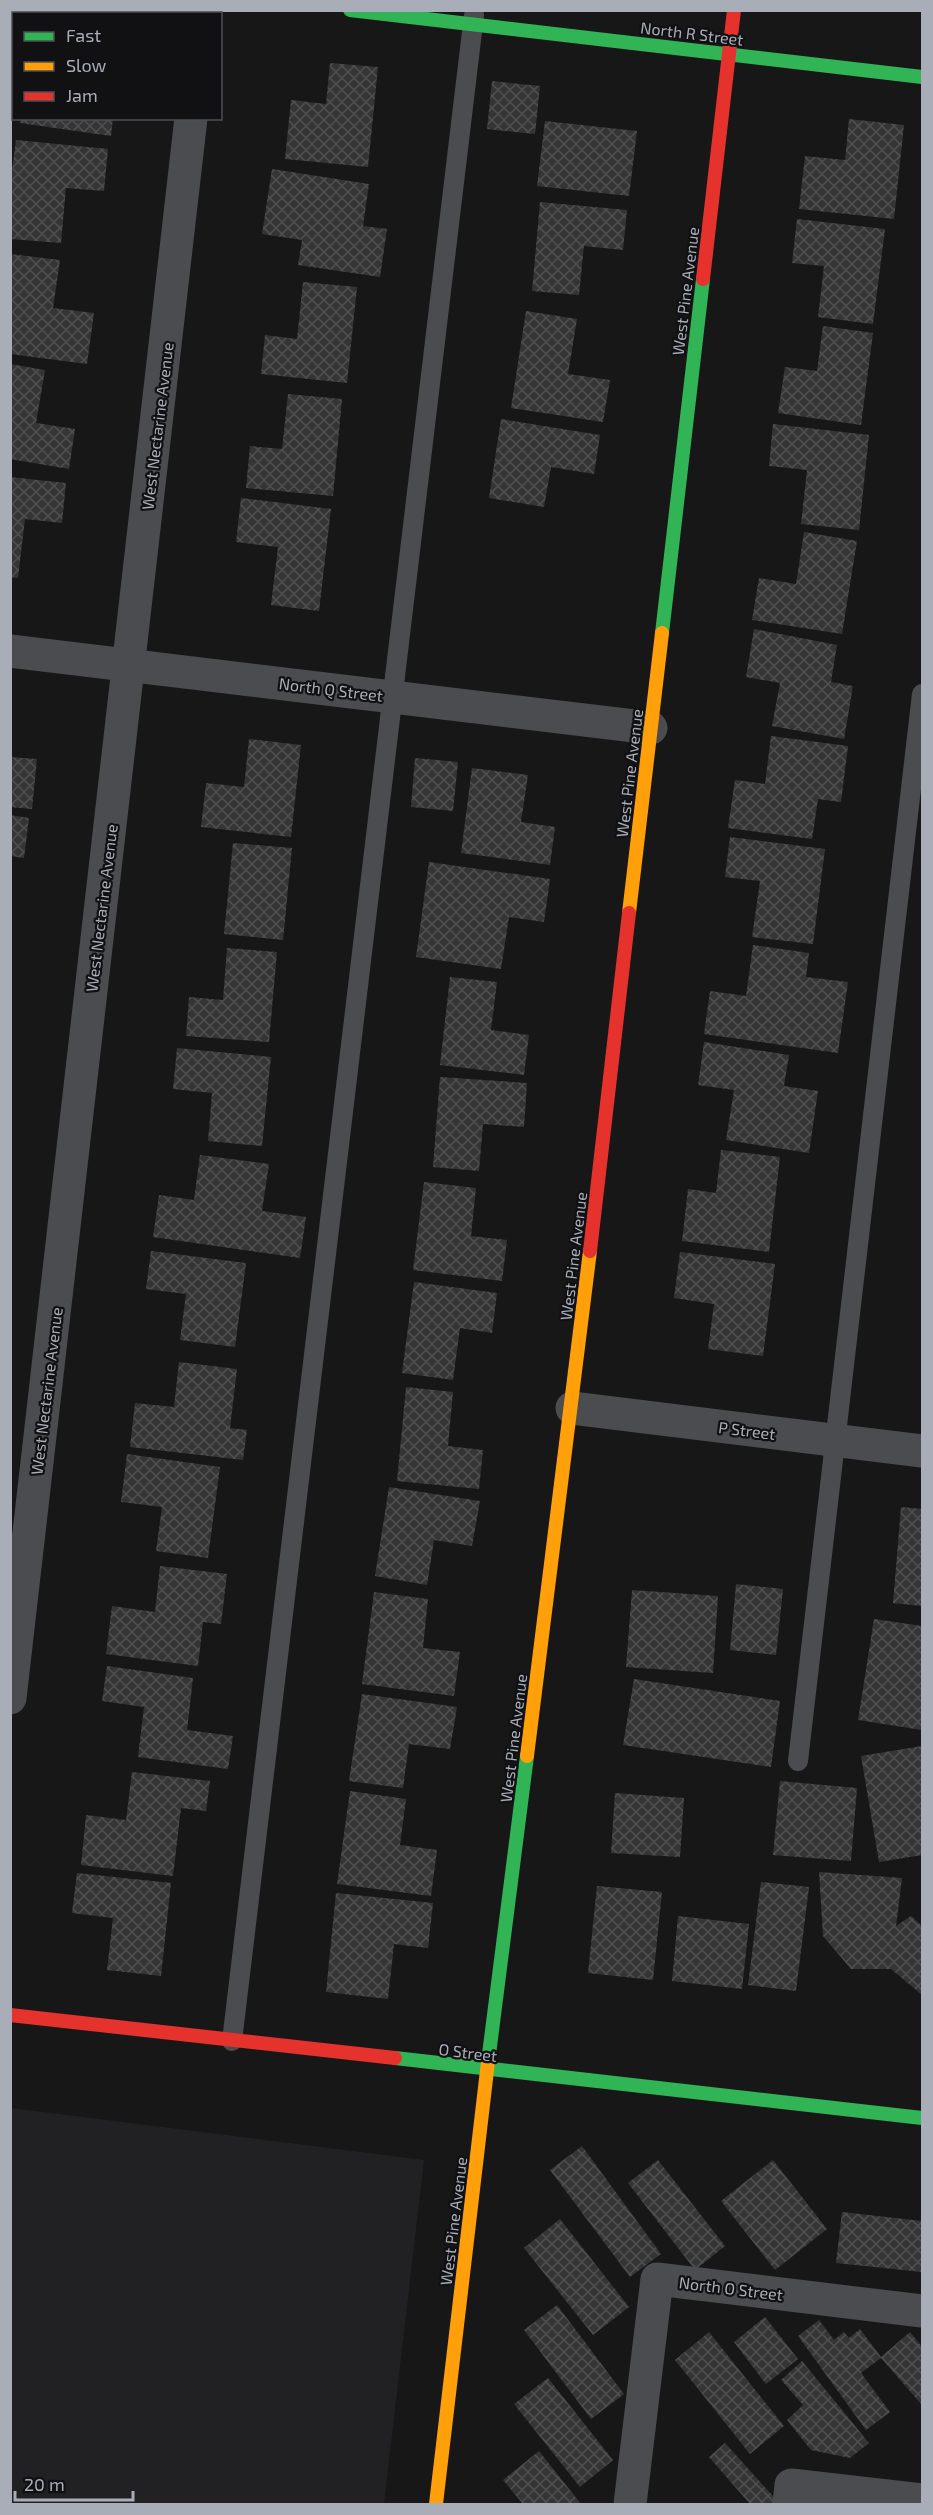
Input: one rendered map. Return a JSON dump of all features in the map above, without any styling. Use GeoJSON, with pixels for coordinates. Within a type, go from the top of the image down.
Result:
{"type":"FeatureCollection","features":[{"type":"Feature","properties":{"kind":"street","name":"North R Street"},"geometry":{"type":"LineString","coordinates":[[350,10],[474,17],[729,54],[922,77]]}},
{"type":"Feature","properties":{"kind":"street","name":"West Pine Avenue"},"geometry":{"type":"LineString","coordinates":[[436,2505],[487,2071],[572,1408],[734,10]]}},
{"type":"Feature","properties":{"kind":"street","name":"West Nectarine Avenue"},"geometry":{"type":"LineString","coordinates":[[10,1698],[192,120]]}},
{"type":"Feature","properties":{"kind":"street","name":"North Q Street"},"geometry":{"type":"LineString","coordinates":[[10,651],[651,728]]}},
{"type":"Feature","properties":{"kind":"street","name":"P Street"},"geometry":{"type":"LineString","coordinates":[[572,1408],[922,1451]]}},
{"type":"Feature","properties":{"kind":"street","name":"O Street"},"geometry":{"type":"LineString","coordinates":[[10,2015],[487,2071],[922,2118]]}},
{"type":"Feature","properties":{"kind":"street","name":"North O Street"},"geometry":{"type":"LineString","coordinates":[[630,2505],[657,2279],[922,2312]]}},
{"type":"Feature","properties":{"kind":"street"},"geometry":{"type":"LineString","coordinates":[[789,2505],[791,2485],[922,2500]]}},
{"type":"Feature","properties":{"kind":"lane"},"geometry":{"type":"LineString","coordinates":[[232,2041],[474,17]]}},
{"type":"Feature","properties":{"kind":"lane"},"geometry":{"type":"LineString","coordinates":[[798,1761],[922,694]]}},
{"type":"Feature","properties":{"kind":"shaded area"},"geometry":{"type":"Polygon","coordinates":[[[11,2108],[424,2160],[384,2504],[11,2504],[11,2108]]]}},
{"type":"Feature","properties":{"kind":"building"},"geometry":{"type":"Polygon","coordinates":[[[12,23],[12,94],[10,93],[12,23]]]}},
{"type":"Feature","properties":{"kind":"building"},"geometry":{"type":"Polygon","coordinates":[[[330,63],[378,67],[368,167],[285,159],[291,100],[326,104],[330,63]]]}},
{"type":"Feature","properties":{"kind":"building"},"geometry":{"type":"Polygon","coordinates":[[[492,81],[540,86],[535,134],[487,129],[492,81]]]}},
{"type":"Feature","properties":{"kind":"building"},"geometry":{"type":"Polygon","coordinates":[[[849,119],[904,125],[894,219],[799,209],[805,156],[845,160],[849,119]]]}},
{"type":"Feature","properties":{"kind":"building"},"geometry":{"type":"Polygon","coordinates":[[[20,120],[113,120],[111,136],[20,123],[20,120]]]}},
{"type":"Feature","properties":{"kind":"building"},"geometry":{"type":"Polygon","coordinates":[[[545,121],[637,131],[629,196],[537,186],[545,121]]]}},
{"type":"Feature","properties":{"kind":"building"},"geometry":{"type":"Polygon","coordinates":[[[16,140],[108,149],[104,191],[66,188],[61,243],[10,239],[10,185],[16,140]]]}},
{"type":"Feature","properties":{"kind":"building"},"geometry":{"type":"Polygon","coordinates":[[[272,169],[369,184],[363,226],[387,229],[380,277],[298,265],[302,240],[262,234],[272,169]]]}},
{"type":"Feature","properties":{"kind":"building"},"geometry":{"type":"Polygon","coordinates":[[[540,202],[627,210],[623,250],[584,246],[579,295],[532,291],[540,202]]]}},
{"type":"Feature","properties":{"kind":"building"},"geometry":{"type":"Polygon","coordinates":[[[797,219],[885,229],[873,324],[818,317],[824,266],[792,263],[797,219]]]}},
{"type":"Feature","properties":{"kind":"building"},"geometry":{"type":"Polygon","coordinates":[[[10,254],[60,260],[53,308],[94,313],[87,364],[10,354],[10,254]]]}},
{"type":"Feature","properties":{"kind":"building"},"geometry":{"type":"Polygon","coordinates":[[[303,282],[357,287],[347,383],[261,374],[265,335],[297,339],[303,282]]]}},
{"type":"Feature","properties":{"kind":"building"},"geometry":{"type":"Polygon","coordinates":[[[526,311],[577,319],[568,374],[610,380],[603,422],[511,408],[526,311]]]}},
{"type":"Feature","properties":{"kind":"building"},"geometry":{"type":"Polygon","coordinates":[[[823,326],[873,333],[861,425],[778,413],[785,367],[817,371],[823,326]]]}},
{"type":"Feature","properties":{"kind":"building"},"geometry":{"type":"Polygon","coordinates":[[[10,364],[45,370],[36,423],[75,429],[69,469],[10,459],[10,364]]]}},
{"type":"Feature","properties":{"kind":"building"},"geometry":{"type":"Polygon","coordinates":[[[288,394],[342,399],[333,496],[246,488],[250,446],[282,449],[288,394]]]}},
{"type":"Feature","properties":{"kind":"building"},"geometry":{"type":"Polygon","coordinates":[[[501,419],[600,435],[594,474],[551,467],[544,507],[489,498],[501,419]]]}},
{"type":"Feature","properties":{"kind":"building"},"geometry":{"type":"Polygon","coordinates":[[[773,424],[869,435],[859,530],[801,524],[807,470],[769,466],[773,424]]]}},
{"type":"Feature","properties":{"kind":"building"},"geometry":{"type":"Polygon","coordinates":[[[10,477],[66,483],[62,523],[25,519],[18,578],[10,577],[10,477]]]}},
{"type":"Feature","properties":{"kind":"building"},"geometry":{"type":"Polygon","coordinates":[[[241,498],[331,509],[319,611],[271,605],[278,547],[236,542],[241,498]]]}},
{"type":"Feature","properties":{"kind":"building"},"geometry":{"type":"Polygon","coordinates":[[[804,532],[857,541],[842,634],[752,620],[759,578],[796,584],[804,532]]]}},
{"type":"Feature","properties":{"kind":"building"},"geometry":{"type":"Polygon","coordinates":[[[754,629],[837,645],[831,682],[853,686],[844,739],[772,726],[780,683],[746,677],[754,629]]]}},
{"type":"Feature","properties":{"kind":"building"},"geometry":{"type":"Polygon","coordinates":[[[771,736],[848,746],[841,802],[818,799],[812,839],[728,828],[735,780],[765,784],[771,736]]]}},
{"type":"Feature","properties":{"kind":"building"},"geometry":{"type":"Polygon","coordinates":[[[249,739],[301,745],[291,837],[201,827],[206,783],[244,787],[249,739]]]}},
{"type":"Feature","properties":{"kind":"building"},"geometry":{"type":"Polygon","coordinates":[[[10,757],[37,759],[32,809],[10,807],[10,757]]]}},
{"type":"Feature","properties":{"kind":"building"},"geometry":{"type":"Polygon","coordinates":[[[415,758],[458,762],[453,811],[411,807],[415,758]]]}},
{"type":"Feature","properties":{"kind":"building"},"geometry":{"type":"Polygon","coordinates":[[[472,768],[528,775],[521,822],[555,827],[550,865],[461,853],[472,768]]]}},
{"type":"Feature","properties":{"kind":"building"},"geometry":{"type":"Polygon","coordinates":[[[10,815],[29,818],[24,858],[10,856],[10,815]]]}},
{"type":"Feature","properties":{"kind":"building"},"geometry":{"type":"Polygon","coordinates":[[[730,837],[825,849],[813,944],[752,937],[760,881],[725,877],[730,837]]]}},
{"type":"Feature","properties":{"kind":"building"},"geometry":{"type":"Polygon","coordinates":[[[233,843],[292,848],[283,940],[224,934],[233,843]]]}},
{"type":"Feature","properties":{"kind":"building"},"geometry":{"type":"Polygon","coordinates":[[[429,862],[550,879],[544,922],[509,917],[501,969],[416,957],[429,862]]]}},
{"type":"Feature","properties":{"kind":"building"},"geometry":{"type":"Polygon","coordinates":[[[753,945],[809,953],[806,977],[848,982],[838,1053],[704,1034],[710,991],[746,996],[753,945]]]}},
{"type":"Feature","properties":{"kind":"building"},"geometry":{"type":"Polygon","coordinates":[[[227,948],[277,952],[269,1042],[186,1036],[189,997],[223,1000],[227,948]]]}},
{"type":"Feature","properties":{"kind":"building"},"geometry":{"type":"Polygon","coordinates":[[[450,977],[497,982],[491,1030],[529,1035],[524,1075],[440,1065],[450,977]]]}},
{"type":"Feature","properties":{"kind":"building"},"geometry":{"type":"Polygon","coordinates":[[[704,1042],[789,1055],[784,1086],[818,1091],[809,1153],[726,1140],[734,1090],[698,1085],[704,1042]]]}},
{"type":"Feature","properties":{"kind":"building"},"geometry":{"type":"Polygon","coordinates":[[[177,1048],[271,1057],[262,1146],[208,1141],[212,1093],[173,1089],[177,1048]]]}},
{"type":"Feature","properties":{"kind":"building"},"geometry":{"type":"Polygon","coordinates":[[[440,1077],[527,1083],[524,1127],[483,1124],[479,1171],[433,1167],[440,1077]]]}},
{"type":"Feature","properties":{"kind":"building"},"geometry":{"type":"Polygon","coordinates":[[[721,1150],[780,1157],[769,1252],[682,1241],[688,1189],[716,1193],[721,1150]]]}},
{"type":"Feature","properties":{"kind":"building"},"geometry":{"type":"Polygon","coordinates":[[[200,1155],[269,1164],[262,1211],[306,1217],[300,1258],[153,1237],[159,1195],[194,1200],[200,1155]]]}},
{"type":"Feature","properties":{"kind":"building"},"geometry":{"type":"Polygon","coordinates":[[[424,1182],[476,1188],[471,1236],[507,1240],[502,1281],[413,1270],[424,1182]]]}},
{"type":"Feature","properties":{"kind":"building"},"geometry":{"type":"Polygon","coordinates":[[[151,1251],[246,1263],[235,1347],[180,1340],[186,1294],[146,1289],[151,1251]]]}},
{"type":"Feature","properties":{"kind":"building"},"geometry":{"type":"Polygon","coordinates":[[[680,1252],[775,1264],[763,1356],[708,1349],[714,1304],[674,1298],[680,1252]]]}},
{"type":"Feature","properties":{"kind":"building"},"geometry":{"type":"Polygon","coordinates":[[[414,1282],[497,1293],[492,1333],[460,1328],[453,1380],[402,1373],[414,1282]]]}},
{"type":"Feature","properties":{"kind":"building"},"geometry":{"type":"Polygon","coordinates":[[[179,1362],[237,1369],[230,1428],[247,1430],[243,1460],[130,1447],[135,1403],[174,1407],[179,1362]]]}},
{"type":"Feature","properties":{"kind":"building"},"geometry":{"type":"Polygon","coordinates":[[[406,1387],[453,1392],[448,1446],[483,1450],[479,1489],[397,1481],[406,1387]]]}},
{"type":"Feature","properties":{"kind":"building"},"geometry":{"type":"Polygon","coordinates":[[[127,1454],[220,1467],[208,1558],[156,1551],[162,1507],[121,1502],[127,1454]]]}},
{"type":"Feature","properties":{"kind":"building"},"geometry":{"type":"Polygon","coordinates":[[[389,1487],[480,1501],[472,1546],[434,1540],[427,1585],[375,1576],[389,1487]]]}},
{"type":"Feature","properties":{"kind":"building"},"geometry":{"type":"Polygon","coordinates":[[[901,1507],[922,1509],[922,1606],[893,1603],[901,1507]]]}},
{"type":"Feature","properties":{"kind":"building"},"geometry":{"type":"Polygon","coordinates":[[[160,1566],[227,1574],[221,1624],[203,1622],[198,1666],[106,1654],[112,1606],[155,1612],[160,1566]]]}},
{"type":"Feature","properties":{"kind":"building"},"geometry":{"type":"Polygon","coordinates":[[[736,1584],[783,1589],[776,1655],[730,1650],[736,1584]]]}},
{"type":"Feature","properties":{"kind":"building"},"geometry":{"type":"Polygon","coordinates":[[[632,1590],[718,1596],[713,1673],[626,1667],[632,1590]]]}},
{"type":"Feature","properties":{"kind":"building"},"geometry":{"type":"Polygon","coordinates":[[[374,1592],[428,1599],[423,1648],[460,1652],[454,1696],[362,1684],[374,1592]]]}},
{"type":"Feature","properties":{"kind":"building"},"geometry":{"type":"Polygon","coordinates":[[[874,1619],[922,1626],[922,1730],[858,1720],[874,1619]]]}},
{"type":"Feature","properties":{"kind":"building"},"geometry":{"type":"Polygon","coordinates":[[[107,1666],[193,1678],[187,1730],[233,1736],[228,1769],[138,1757],[144,1707],[102,1701],[107,1666]]]}},
{"type":"Feature","properties":{"kind":"building"},"geometry":{"type":"Polygon","coordinates":[[[634,1679],[780,1701],[771,1767],[623,1745],[634,1679]]]}},
{"type":"Feature","properties":{"kind":"building"},"geometry":{"type":"Polygon","coordinates":[[[362,1694],[457,1707],[450,1749],[409,1744],[403,1788],[349,1781],[362,1694]]]}},
{"type":"Feature","properties":{"kind":"building"},"geometry":{"type":"Polygon","coordinates":[[[922,1746],[922,1855],[879,1862],[861,1756],[922,1746]]]}},
{"type":"Feature","properties":{"kind":"building"},"geometry":{"type":"Polygon","coordinates":[[[132,1772],[210,1781],[206,1811],[181,1808],[173,1876],[81,1865],[86,1815],[126,1820],[132,1772]]]}},
{"type":"Feature","properties":{"kind":"building"},"geometry":{"type":"Polygon","coordinates":[[[780,1781],[857,1788],[851,1861],[773,1855],[780,1781]]]}},
{"type":"Feature","properties":{"kind":"building"},"geometry":{"type":"Polygon","coordinates":[[[350,1791],[406,1799],[400,1845],[437,1850],[431,1896],[337,1884],[350,1791]]]}},
{"type":"Feature","properties":{"kind":"building"},"geometry":{"type":"Polygon","coordinates":[[[615,1793],[684,1798],[680,1857],[611,1853],[615,1793]]]}},
{"type":"Feature","properties":{"kind":"building"},"geometry":{"type":"Polygon","coordinates":[[[819,1872],[902,1878],[896,1926],[911,1916],[922,1926],[922,1995],[891,1969],[851,1969],[823,1936],[819,1872]]]}},
{"type":"Feature","properties":{"kind":"building"},"geometry":{"type":"Polygon","coordinates":[[[77,1873],[171,1883],[161,1976],[107,1970],[113,1918],[72,1913],[77,1873]]]}},
{"type":"Feature","properties":{"kind":"building"},"geometry":{"type":"Polygon","coordinates":[[[761,1882],[809,1887],[796,1991],[748,1985],[761,1882]]]}},
{"type":"Feature","properties":{"kind":"building"},"geometry":{"type":"Polygon","coordinates":[[[597,1886],[662,1892],[653,1980],[588,1973],[597,1886]]]}},
{"type":"Feature","properties":{"kind":"building"},"geometry":{"type":"Polygon","coordinates":[[[336,1893],[433,1903],[428,1948],[394,1944],[388,1999],[326,1992],[336,1893]]]}},
{"type":"Feature","properties":{"kind":"building"},"geometry":{"type":"Polygon","coordinates":[[[678,1916],[749,1924],[742,1989],[672,1981],[678,1916]]]}},
{"type":"Feature","properties":{"kind":"building"},"geometry":{"type":"Polygon","coordinates":[[[582,2146],[661,2254],[630,2277],[550,2170],[582,2146]]]}},
{"type":"Feature","properties":{"kind":"building"},"geometry":{"type":"Polygon","coordinates":[[[658,2160],[725,2246],[695,2270],[628,2183],[658,2160]]]}},
{"type":"Feature","properties":{"kind":"building"},"geometry":{"type":"Polygon","coordinates":[[[773,2160],[827,2229],[775,2270],[721,2201],[773,2160]]]}},
{"type":"Feature","properties":{"kind":"building"},"geometry":{"type":"Polygon","coordinates":[[[842,2212],[922,2221],[922,2272],[836,2263],[842,2212]]]}},
{"type":"Feature","properties":{"kind":"building"},"geometry":{"type":"Polygon","coordinates":[[[560,2219],[629,2307],[593,2335],[524,2248],[560,2219]]]}},
{"type":"Feature","properties":{"kind":"building"},"geometry":{"type":"Polygon","coordinates":[[[557,2305],[624,2394],[591,2419],[524,2330],[557,2305]]]}},
{"type":"Feature","properties":{"kind":"building"},"geometry":{"type":"Polygon","coordinates":[[[765,2317],[798,2359],[766,2384],[734,2342],[765,2317]]]}},
{"type":"Feature","properties":{"kind":"building"},"geometry":{"type":"Polygon","coordinates":[[[819,2320],[834,2340],[844,2332],[849,2338],[860,2329],[881,2357],[910,2332],[922,2347],[922,2405],[881,2358],[861,2373],[890,2412],[866,2430],[798,2336],[819,2320]]]}},
{"type":"Feature","properties":{"kind":"building"},"geometry":{"type":"Polygon","coordinates":[[[709,2332],[784,2426],[750,2454],[675,2360],[709,2332]]]}},
{"type":"Feature","properties":{"kind":"building"},"geometry":{"type":"Polygon","coordinates":[[[802,2361],[869,2443],[850,2458],[811,2450],[787,2420],[803,2405],[781,2380],[802,2361]]]}},
{"type":"Feature","properties":{"kind":"building"},"geometry":{"type":"Polygon","coordinates":[[[548,2378],[613,2460],[580,2487],[514,2404],[548,2378]]]}},
{"type":"Feature","properties":{"kind":"building"},"geometry":{"type":"Polygon","coordinates":[[[725,2443],[780,2504],[750,2504],[709,2457],[725,2443]]]}},
{"type":"Feature","properties":{"kind":"building"},"geometry":{"type":"Polygon","coordinates":[[[539,2451],[581,2504],[523,2504],[503,2480],[539,2451]]]}},
{"type":"Feature","properties":{"kind":"traffic: fast"},"geometry":{"type":"LineString","coordinates":[[350,10],[922,77]]}},
{"type":"Feature","properties":{"kind":"traffic: fast"},"geometry":{"type":"LineString","coordinates":[[662,633],[703,279]]}},
{"type":"Feature","properties":{"kind":"traffic: fast"},"geometry":{"type":"LineString","coordinates":[[488,2062],[527,1756]]}},
{"type":"Feature","properties":{"kind":"traffic: fast"},"geometry":{"type":"LineString","coordinates":[[395,2058],[922,2118]]}},
{"type":"Feature","properties":{"kind":"traffic: slow"},"geometry":{"type":"LineString","coordinates":[[629,913],[662,633]]}},
{"type":"Feature","properties":{"kind":"traffic: slow"},"geometry":{"type":"LineString","coordinates":[[527,1756],[590,1251]]}},
{"type":"Feature","properties":{"kind":"traffic: slow"},"geometry":{"type":"LineString","coordinates":[[436,2504],[488,2062]]}},
{"type":"Feature","properties":{"kind":"traffic: jam"},"geometry":{"type":"LineString","coordinates":[[703,279],[734,10]]}},
{"type":"Feature","properties":{"kind":"traffic: jam"},"geometry":{"type":"LineString","coordinates":[[590,1251],[629,913]]}},
{"type":"Feature","properties":{"kind":"traffic: jam"},"geometry":{"type":"LineString","coordinates":[[10,2015],[395,2058]]}}]}
